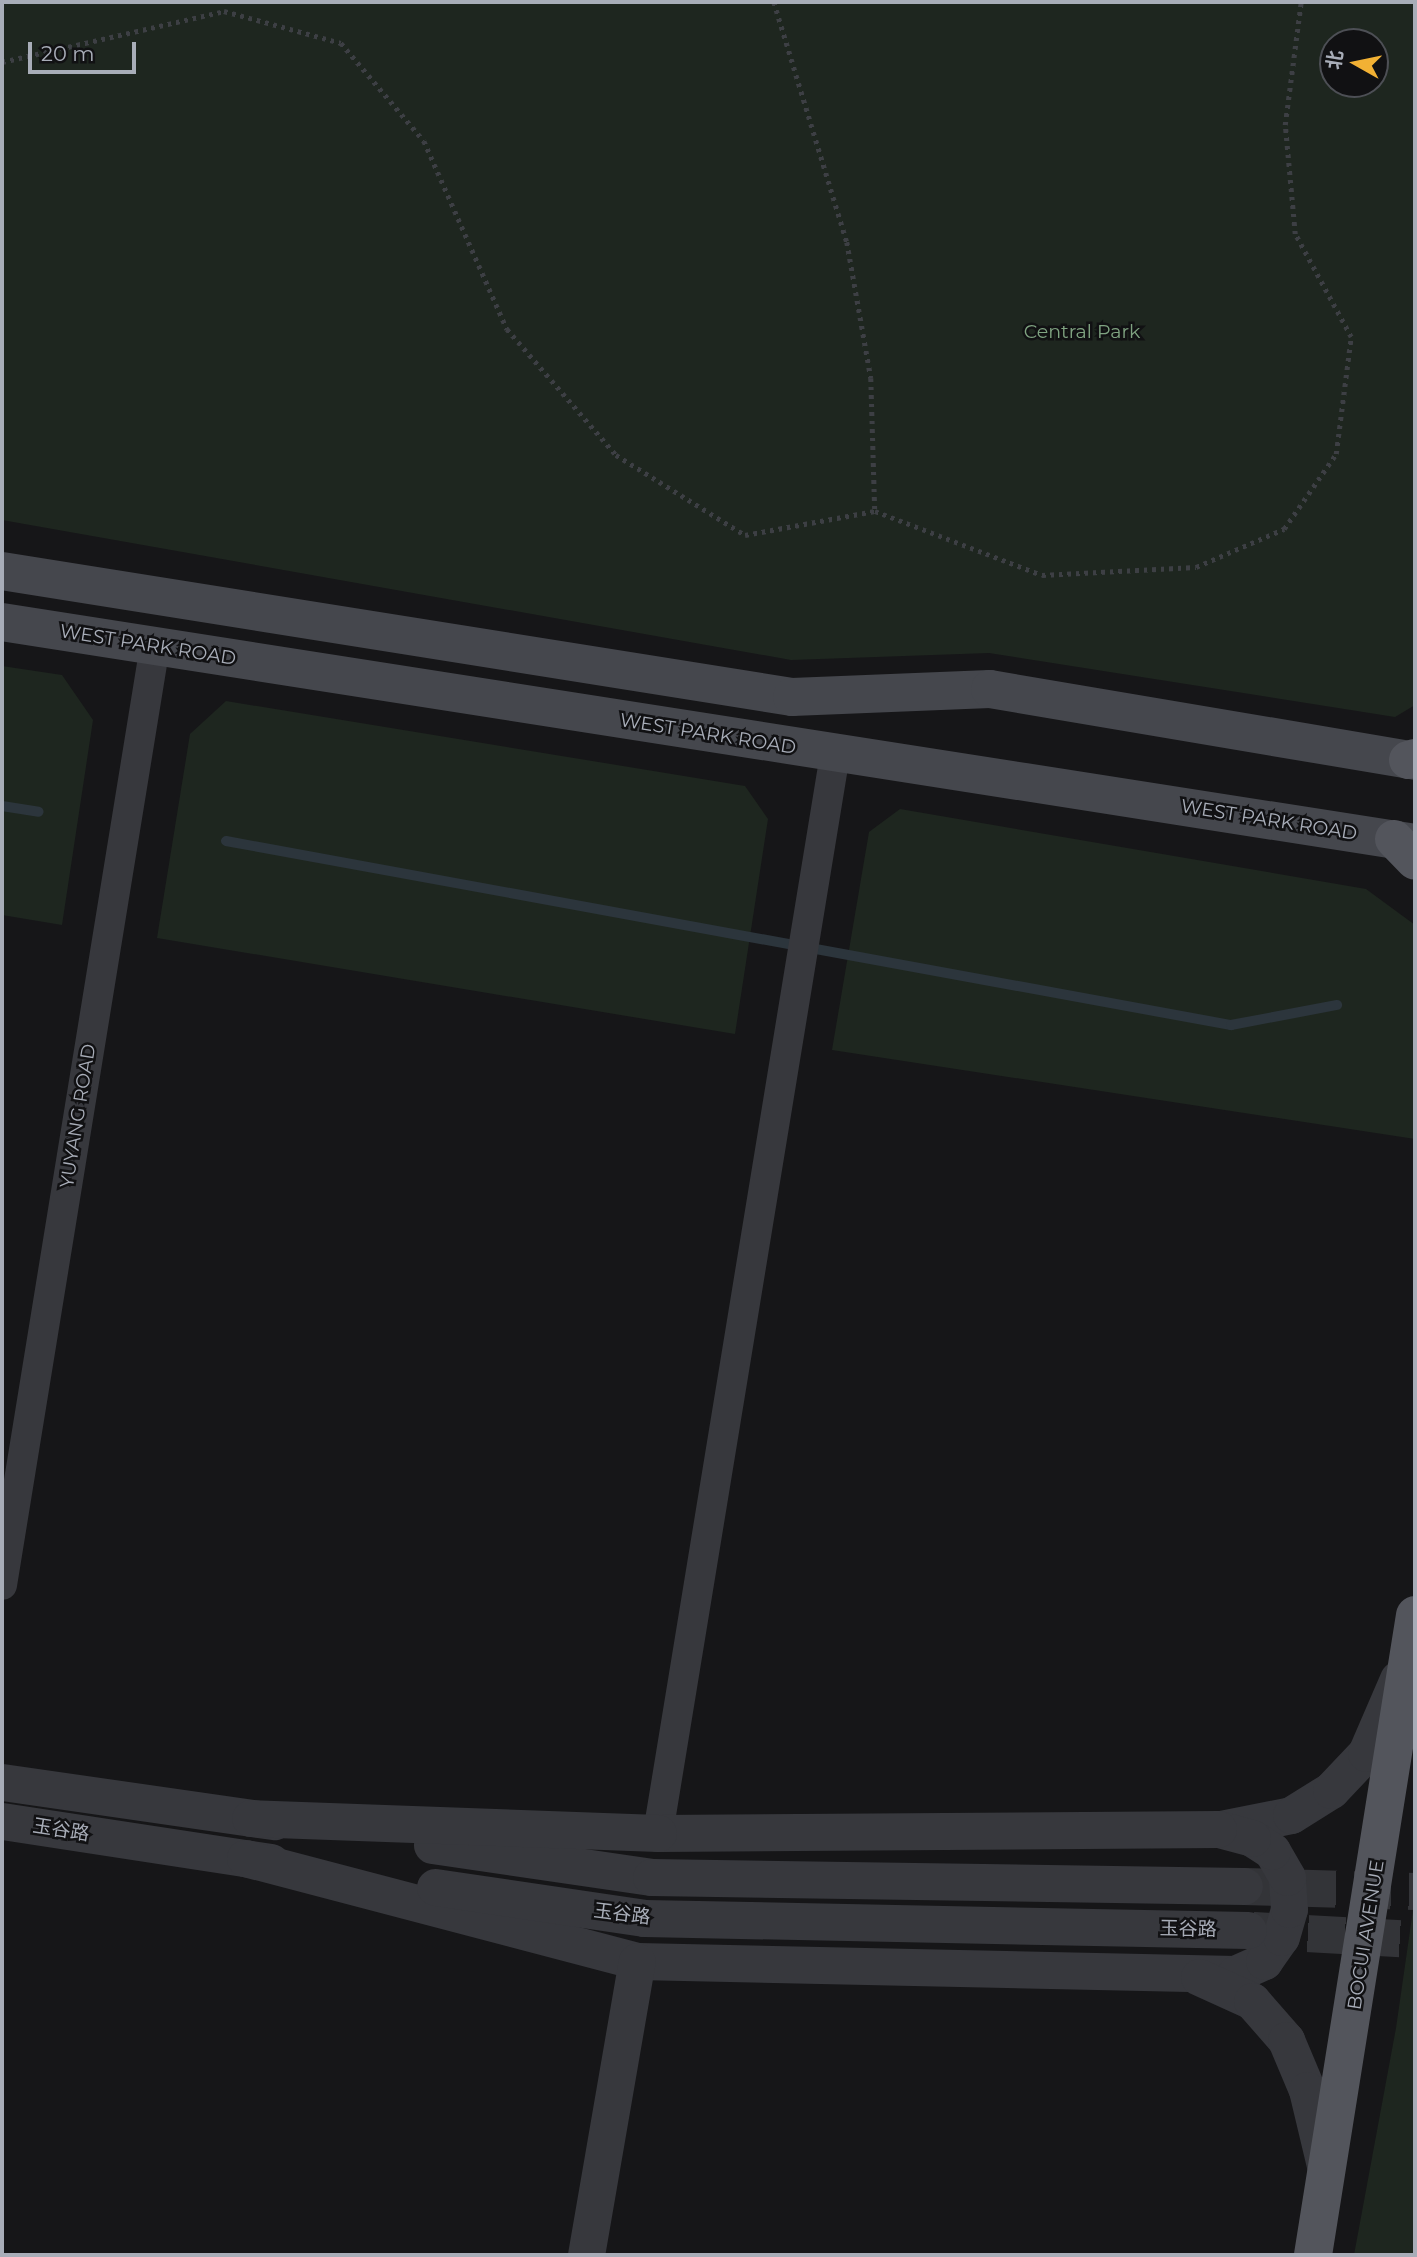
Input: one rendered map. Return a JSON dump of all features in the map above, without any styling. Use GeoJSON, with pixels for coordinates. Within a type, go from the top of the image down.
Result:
{"type":"FeatureCollection","features":[{"type":"Feature","properties":{"kind":"main road"},"geometry":{"type":"LineString","coordinates":[[2,571],[792,697],[989,689],[1413,759]]}},
{"type":"Feature","properties":{"kind":"main road","name":"WEST PARK ROAD"},"geometry":{"type":"LineString","coordinates":[[2,622],[1408,847]]}},
{"type":"Feature","properties":{"kind":"main road","name":"BOCUI AVENUE"},"geometry":{"type":"LineString","coordinates":[[1313,2255],[1328,2179],[1415,1615]]}},
{"type":"Feature","properties":{"kind":"street","name":"YUYANG ROAD"},"geometry":{"type":"LineString","coordinates":[[2,1586],[155,646]]}},
{"type":"Feature","properties":{"kind":"street"},"geometry":{"type":"LineString","coordinates":[[658,1833],[835,755]]}},
{"type":"Feature","properties":{"kind":"street"},"geometry":{"type":"LineString","coordinates":[[250,1818],[658,1833],[1218,1829],[1291,1815],[1331,1790],[1366,1752],[1409,1652]]}},
{"type":"Feature","properties":{"kind":"street","name":"玉谷路"},"geometry":{"type":"LineString","coordinates":[[2,1782],[650,1877],[1244,1886]]}},
{"type":"Feature","properties":{"kind":"street","name":"玉谷路"},"geometry":{"type":"LineString","coordinates":[[2,1821],[644,1919],[1248,1930]]}},
{"type":"Feature","properties":{"kind":"street"},"geometry":{"type":"LineString","coordinates":[[245,1858],[637,1961],[1235,1974],[1264,1961],[1281,1937],[1289,1909],[1287,1878],[1272,1851],[1252,1838],[1218,1829]]}},
{"type":"Feature","properties":{"kind":"street"},"geometry":{"type":"LineString","coordinates":[[586,2255],[637,1961]]}},
{"type":"Feature","properties":{"kind":"street"},"geometry":{"type":"LineString","coordinates":[[1195,1975],[1252,2001],[1286,2040],[1307,2090],[1328,2179]]}},
{"type":"Feature","properties":{"kind":"path"},"geometry":{"type":"LineString","coordinates":[[774,2],[847,242],[871,378],[875,511]]}},
{"type":"Feature","properties":{"kind":"path"},"geometry":{"type":"LineString","coordinates":[[2,62],[224,12],[341,43],[424,141],[507,329],[617,455],[745,535],[875,511],[1042,575],[1196,567],[1284,529],[1336,454],[1351,337],[1295,234],[1284,125],[1301,2]]}},
{"type":"Feature","properties":{"kind":"green space","name":"Central Park"},"geometry":{"type":"Polygon","coordinates":[[[2,2],[1415,2],[1415,705],[1395,717],[989,653],[791,660],[2,520],[2,2]]]}},
{"type":"Feature","properties":{"kind":"green space"},"geometry":{"type":"Polygon","coordinates":[[[2,666],[62,675],[93,720],[62,925],[2,915],[2,666]]]}},
{"type":"Feature","properties":{"kind":"green space"},"geometry":{"type":"Polygon","coordinates":[[[226,701],[745,786],[768,819],[735,1034],[157,938],[190,734],[226,701]]]}},
{"type":"Feature","properties":{"kind":"green space"},"geometry":{"type":"Polygon","coordinates":[[[900,809],[1366,889],[1415,925],[1415,1139],[832,1050],[869,832],[900,809]]]}},
{"type":"Feature","properties":{"kind":"green space"},"geometry":{"type":"Polygon","coordinates":[[[1415,1896],[1415,2255],[1354,2255],[1396,2028],[1415,1896]]]}},
{"type":"Feature","properties":{"kind":"waterway"},"geometry":{"type":"LineString","coordinates":[[2,806],[39,812]]}},
{"type":"Feature","properties":{"kind":"waterway"},"geometry":{"type":"LineString","coordinates":[[226,841],[1231,1025],[1337,1005]]}},
{"type":"Feature","properties":{"kind":"tunnel"},"geometry":{"type":"LineString","coordinates":[[1244,1886],[1415,1891]]}},
{"type":"Feature","properties":{"kind":"tunnel"},"geometry":{"type":"LineString","coordinates":[[1253,1930],[1415,1939]]}}]}
